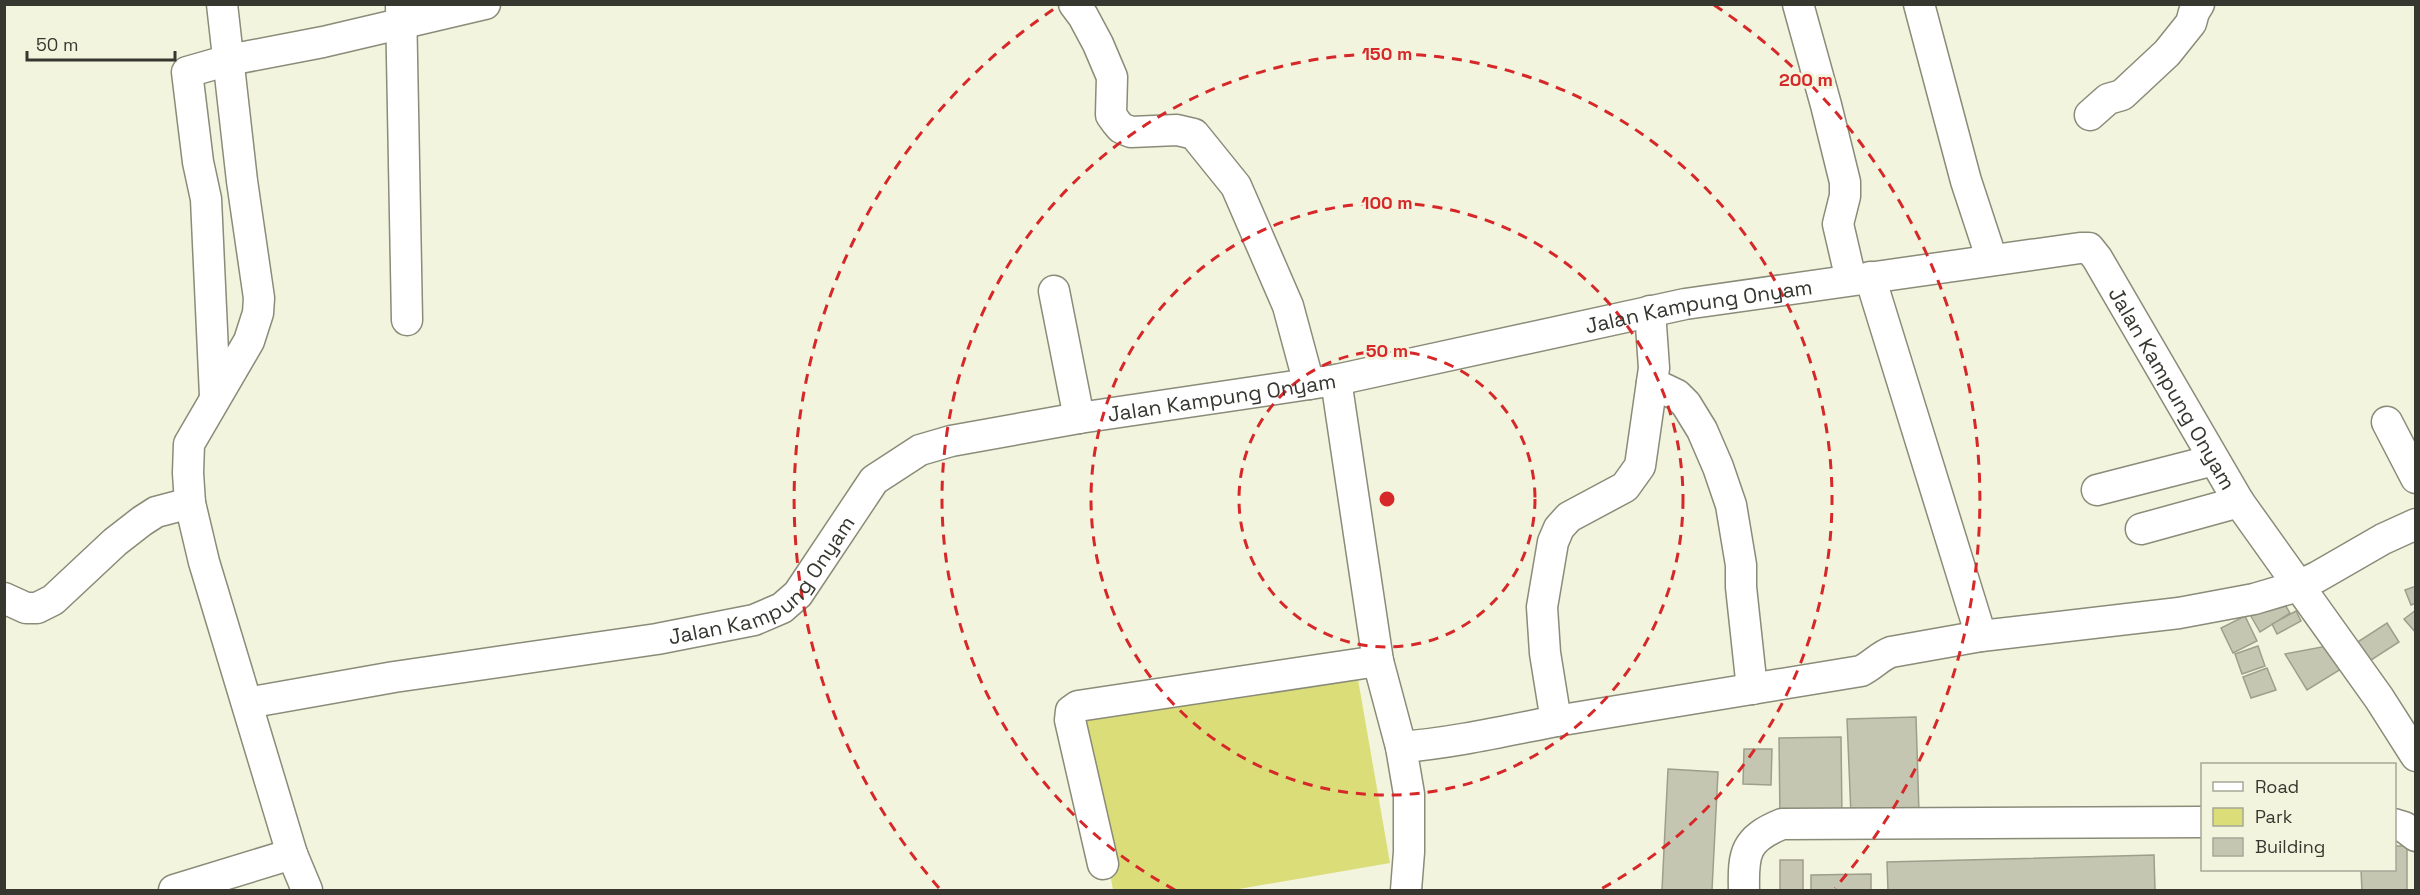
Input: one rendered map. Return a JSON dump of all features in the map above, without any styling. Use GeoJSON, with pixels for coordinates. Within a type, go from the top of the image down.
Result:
{"type":"FeatureCollection","features":[{"type":"Feature","properties":{"kind":"street"},"geometry":{"type":"LineString","coordinates":[[222,4],[242,181],[259,298],[258,313],[249,341],[189,444],[190,503],[204,562],[292,854],[307,891]]}},
{"type":"Feature","properties":{"kind":"street"},"geometry":{"type":"LineString","coordinates":[[215,396],[206,199],[198,162],[187,72],[401,14],[485,4]]}},
{"type":"Feature","properties":{"kind":"street"},"geometry":{"type":"LineString","coordinates":[[1074,4],[1098,44],[1112,77],[1111,115],[1121,128],[1131,132],[1177,130],[1194,134],[1236,186],[1323,382],[1378,661],[1401,747],[1409,794],[1406,891]]}},
{"type":"Feature","properties":{"kind":"street"},"geometry":{"type":"LineString","coordinates":[[1798,4],[1845,182],[1845,196],[1838,224],[1861,279],[1981,636]]}},
{"type":"Feature","properties":{"kind":"street"},"geometry":{"type":"LineString","coordinates":[[1919,4],[1966,181],[1992,260]]}},
{"type":"Feature","properties":{"kind":"street"},"geometry":{"type":"LineString","coordinates":[[2090,115],[2108,99],[2122,95],[2167,53],[2191,23],[2199,4]]}},
{"type":"Feature","properties":{"kind":"street"},"geometry":{"type":"LineString","coordinates":[[401,14],[407,320]]}},
{"type":"Feature","properties":{"kind":"street","name":"Jalan Kampung Onyam"},"geometry":{"type":"LineString","coordinates":[[247,703],[394,677],[657,639],[754,620],[782,608],[798,594],[874,480],[920,450],[951,441],[1079,418],[1323,382],[1650,311],[1992,260],[2089,248],[2240,502],[2379,698],[2415,756]]}},
{"type":"Feature","properties":{"kind":"street"},"geometry":{"type":"LineString","coordinates":[[1054,291],[1079,418]]}},
{"type":"Feature","properties":{"kind":"street"},"geometry":{"type":"LineString","coordinates":[[1556,721],[1545,653],[1542,607],[1553,542],[1559,528],[1569,517],[1625,487],[1640,466],[1654,368],[1650,311]]}},
{"type":"Feature","properties":{"kind":"street"},"geometry":{"type":"LineString","coordinates":[[1652,383],[1677,395],[1686,404],[1702,430],[1731,505],[1741,565],[1741,587],[1752,689]]}},
{"type":"Feature","properties":{"kind":"street"},"geometry":{"type":"LineString","coordinates":[[2387,422],[2415,478]]}},
{"type":"Feature","properties":{"kind":"street"},"geometry":{"type":"LineString","coordinates":[[2097,490],[2214,460]]}},
{"type":"Feature","properties":{"kind":"street"},"geometry":{"type":"LineString","coordinates":[[2141,530],[2240,502]]}},
{"type":"Feature","properties":{"kind":"street"},"geometry":{"type":"LineString","coordinates":[[4,598],[26,608],[37,608],[45,604],[142,521],[156,512],[190,503]]}},
{"type":"Feature","properties":{"kind":"street"},"geometry":{"type":"LineString","coordinates":[[1401,747],[1442,744],[1480,734],[1862,670],[1871,666],[1882,655],[1891,652],[1981,636],[2179,613],[2254,599],[2298,586],[2415,524]]}},
{"type":"Feature","properties":{"kind":"street"},"geometry":{"type":"LineString","coordinates":[[1103,864],[1070,720],[1071,711],[1078,706],[1378,661]]}},
{"type":"Feature","properties":{"kind":"street"},"geometry":{"type":"LineString","coordinates":[[1744,891],[1745,855],[1753,841],[1764,831],[1782,824],[2201,822]]}},
{"type":"Feature","properties":{"kind":"street"},"geometry":{"type":"LineString","coordinates":[[2396,825],[2404,827],[2415,836]]}},
{"type":"Feature","properties":{"kind":"street"},"geometry":{"type":"LineString","coordinates":[[174,891],[292,854]]}},
{"type":"Feature","properties":{"kind":"green space"},"geometry":{"type":"Polygon","coordinates":[[[1356,668],[1390,863],[1233,890],[1113,890],[1082,715],[1356,668]]]}},
{"type":"Feature","properties":{"kind":"building"},"geometry":{"type":"Polygon","coordinates":[[[2416,586],[2416,603],[2411,605],[2405,590],[2416,586]]]}},
{"type":"Feature","properties":{"kind":"building"},"geometry":{"type":"Polygon","coordinates":[[[2278,593],[2290,613],[2260,632],[2248,611],[2278,593]]]}},
{"type":"Feature","properties":{"kind":"building"},"geometry":{"type":"Polygon","coordinates":[[[2416,610],[2416,633],[2404,619],[2416,610]]]}},
{"type":"Feature","properties":{"kind":"building"},"geometry":{"type":"Polygon","coordinates":[[[2296,611],[2301,621],[2277,634],[2272,624],[2296,611]]]}},
{"type":"Feature","properties":{"kind":"building"},"geometry":{"type":"Polygon","coordinates":[[[2245,616],[2257,641],[2233,653],[2221,628],[2245,616]]]}},
{"type":"Feature","properties":{"kind":"building"},"geometry":{"type":"Polygon","coordinates":[[[2387,623],[2399,642],[2365,664],[2353,645],[2387,623]]]}},
{"type":"Feature","properties":{"kind":"building"},"geometry":{"type":"Polygon","coordinates":[[[2258,646],[2265,666],[2242,674],[2235,654],[2258,646]]]}},
{"type":"Feature","properties":{"kind":"building"},"geometry":{"type":"Polygon","coordinates":[[[2327,646],[2341,669],[2307,690],[2285,654],[2327,646]]]}},
{"type":"Feature","properties":{"kind":"building"},"geometry":{"type":"Polygon","coordinates":[[[2267,668],[2276,690],[2251,698],[2243,677],[2267,668]]]}},
{"type":"Feature","properties":{"kind":"building"},"geometry":{"type":"Polygon","coordinates":[[[1916,717],[1919,813],[1851,815],[1847,719],[1916,717]]]}},
{"type":"Feature","properties":{"kind":"building"},"geometry":{"type":"Polygon","coordinates":[[[1841,737],[1842,817],[1780,818],[1779,738],[1841,737]]]}},
{"type":"Feature","properties":{"kind":"building"},"geometry":{"type":"Polygon","coordinates":[[[1744,749],[1772,749],[1771,785],[1743,784],[1744,749]]]}},
{"type":"Feature","properties":{"kind":"building"},"geometry":{"type":"Polygon","coordinates":[[[1668,769],[1718,772],[1712,890],[1662,890],[1668,769]]]}},
{"type":"Feature","properties":{"kind":"building"},"geometry":{"type":"Polygon","coordinates":[[[2396,846],[2407,846],[2407,890],[2362,890],[2361,871],[2396,871],[2396,846]]]}},
{"type":"Feature","properties":{"kind":"building"},"geometry":{"type":"Polygon","coordinates":[[[2154,855],[2155,890],[1888,890],[1887,862],[2154,855]]]}},
{"type":"Feature","properties":{"kind":"building"},"geometry":{"type":"Polygon","coordinates":[[[1780,860],[1803,860],[1803,890],[1780,890],[1780,860]]]}},
{"type":"Feature","properties":{"kind":"building"},"geometry":{"type":"Polygon","coordinates":[[[1871,874],[1871,890],[1811,890],[1811,875],[1871,874]]]}}]}
